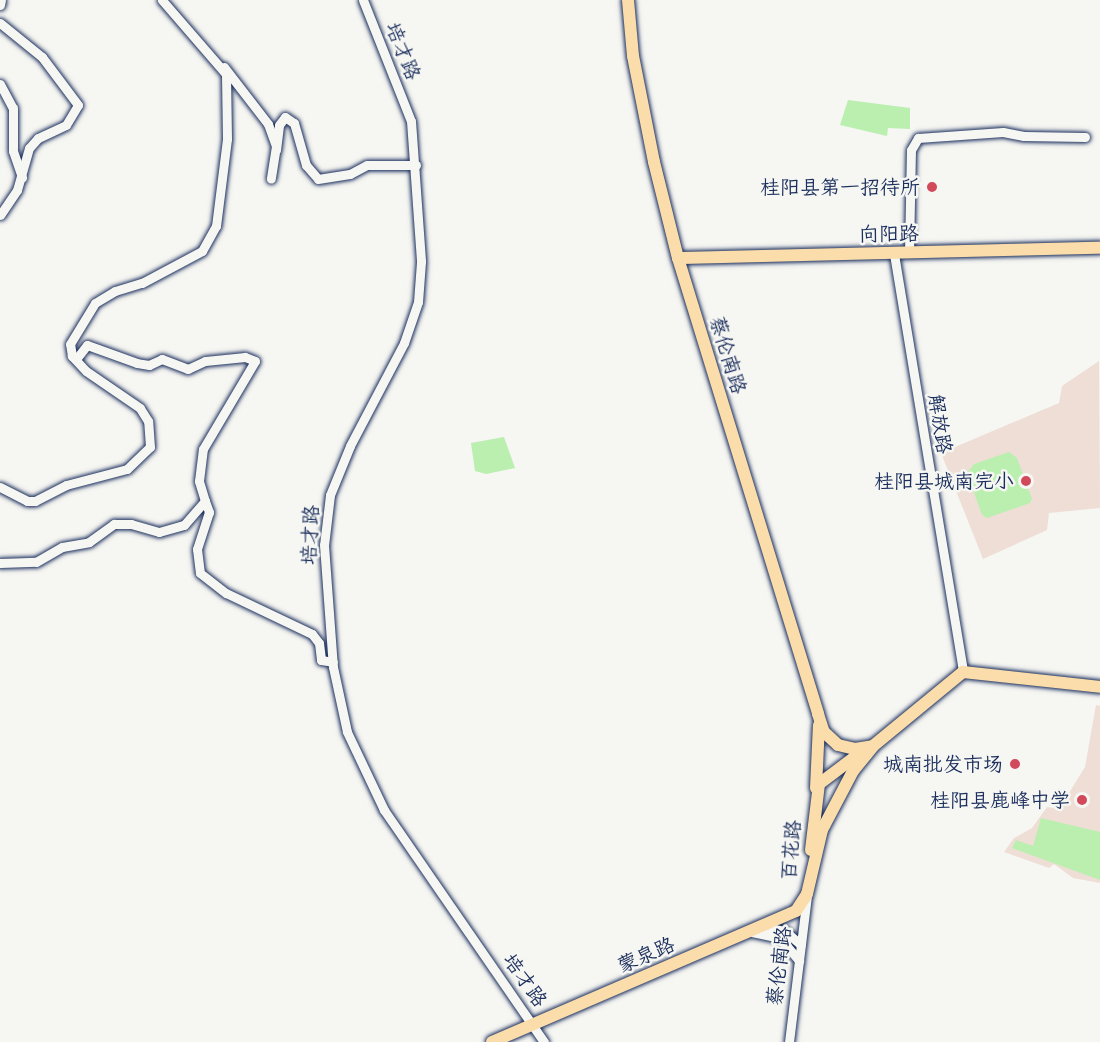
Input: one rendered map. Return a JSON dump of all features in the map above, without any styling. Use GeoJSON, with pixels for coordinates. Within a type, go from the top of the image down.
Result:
{"type":"FeatureCollection","features":[{"type":"Feature","properties":{"kind":"main road","name":"蔡伦南路"},"geometry":{"type":"LineString","coordinates":[[628,0],[641,99],[678,258],[818,714],[824,732],[838,745],[855,749],[873,746]]}},
{"type":"Feature","properties":{"kind":"main road","name":"向阳路"},"geometry":{"type":"LineString","coordinates":[[678,258],[1100,248]]}},
{"type":"Feature","properties":{"kind":"main road"},"geometry":{"type":"LineString","coordinates":[[963,672],[1100,687]]}},
{"type":"Feature","properties":{"kind":"main road","name":"百花路"},"geometry":{"type":"LineString","coordinates":[[807,894],[815,793],[825,778],[873,746],[963,672]]}},
{"type":"Feature","properties":{"kind":"main road","name":"蔡伦南路"},"geometry":{"type":"LineString","coordinates":[[815,793],[818,714]]}},
{"type":"Feature","properties":{"kind":"main road","name":"百花路"},"geometry":{"type":"LineString","coordinates":[[807,894],[829,814],[873,746]]}},
{"type":"Feature","properties":{"kind":"main road","name":"蒙泉路"},"geometry":{"type":"LineString","coordinates":[[492,1042],[758,929],[796,911],[807,894]]}},
{"type":"Feature","properties":{"kind":"street"},"geometry":{"type":"LineString","coordinates":[[0,5],[2,0]]}},
{"type":"Feature","properties":{"kind":"street"},"geometry":{"type":"LineString","coordinates":[[162,0],[261,112],[276,150]]}},
{"type":"Feature","properties":{"kind":"street","name":"培才路"},"geometry":{"type":"LineString","coordinates":[[363,0],[411,121],[416,165],[421,262],[418,302],[404,343],[354,438],[330,495],[324,545],[333,662],[347,732],[384,810],[534,1024],[544,1042]]}},
{"type":"Feature","properties":{"kind":"street"},"geometry":{"type":"LineString","coordinates":[[0,23],[42,57],[78,105],[66,125],[38,138],[29,148],[22,177],[0,215]]}},
{"type":"Feature","properties":{"kind":"street"},"geometry":{"type":"LineString","coordinates":[[0,487],[27,501],[35,501],[66,485],[128,469],[150,447],[151,432],[140,408],[86,371],[76,359],[70,344],[95,303],[115,291],[142,283],[202,251],[211,241],[219,206],[230,102],[226,74],[220,63]]}},
{"type":"Feature","properties":{"kind":"street"},"geometry":{"type":"LineString","coordinates":[[0,84],[13,108],[14,151],[22,177]]}},
{"type":"Feature","properties":{"kind":"street"},"geometry":{"type":"LineString","coordinates":[[271,179],[279,125],[285,117],[294,123],[306,165],[318,179],[350,174],[367,165],[416,165]]}},
{"type":"Feature","properties":{"kind":"street"},"geometry":{"type":"LineString","coordinates":[[909,253],[911,150],[918,138],[1003,132],[1024,136],[1085,137]]}},
{"type":"Feature","properties":{"kind":"street","name":"解放路"},"geometry":{"type":"LineString","coordinates":[[894,254],[963,672]]}},
{"type":"Feature","properties":{"kind":"street"},"geometry":{"type":"LineString","coordinates":[[76,359],[87,345],[137,363],[149,365],[162,359],[188,369],[206,361],[252,357],[254,368],[224,408],[203,449],[200,481],[209,512],[197,549],[200,573],[226,593],[312,634],[319,643],[321,660],[333,662]]}},
{"type":"Feature","properties":{"kind":"street"},"geometry":{"type":"LineString","coordinates":[[0,563],[36,562],[62,547],[88,542],[114,524],[131,524],[159,532],[176,531],[205,501]]}},
{"type":"Feature","properties":{"kind":"street","name":"蔡伦南路"},"geometry":{"type":"LineString","coordinates":[[789,1042],[807,894]]}},
{"type":"Feature","properties":{"kind":"street"},"geometry":{"type":"LineString","coordinates":[[758,929],[785,930],[801,945]]}},
{"type":"Feature","properties":{"kind":"street"},"geometry":{"type":"LineString","coordinates":[[758,929],[780,938],[799,961]]}},
{"type":"Feature","properties":{"kind":"shaded area","name":"桂阳县城南完小"},"geometry":{"type":"Polygon","coordinates":[[[1099,361],[1100,508],[1049,513],[1047,530],[983,559],[941,453],[1059,403],[1062,386],[1099,361]]]}},
{"type":"Feature","properties":{"kind":"shaded area","name":"桂阳县鹿峰中学"},"geometry":{"type":"Polygon","coordinates":[[[1096,705],[1100,706],[1100,883],[1073,878],[1054,864],[1049,868],[1004,852],[1014,838],[1032,828],[1047,807],[1059,809],[1085,767],[1096,705]]]}},
{"type":"Feature","properties":{"kind":"green space"},"geometry":{"type":"Polygon","coordinates":[[[848,100],[910,108],[910,129],[888,128],[887,136],[840,125],[848,100]]]}},
{"type":"Feature","properties":{"kind":"green space"},"geometry":{"type":"Polygon","coordinates":[[[504,437],[515,468],[486,474],[475,471],[471,443],[504,437]]]}},
{"type":"Feature","properties":{"kind":"green space"},"geometry":{"type":"Polygon","coordinates":[[[1009,452],[1017,458],[1032,499],[1030,503],[987,518],[982,515],[967,473],[974,464],[1009,452]]]}},
{"type":"Feature","properties":{"kind":"green space"},"geometry":{"type":"Polygon","coordinates":[[[1041,818],[1100,832],[1100,880],[1012,848],[1016,840],[1033,846],[1041,818]]]}},
{"type":"Feature","properties":{"kind":"place","name":"桂阳县第一招待所"},"geometry":{"type":"Point","coordinates":[932,187]}},
{"type":"Feature","properties":{"kind":"place","name":"桂阳县城南完小"},"geometry":{"type":"Point","coordinates":[1026,481]}},
{"type":"Feature","properties":{"kind":"place","name":"城南批发市场"},"geometry":{"type":"Point","coordinates":[1015,764]}},
{"type":"Feature","properties":{"kind":"place","name":"桂阳县鹿峰中学"},"geometry":{"type":"Point","coordinates":[1082,800]}}]}
